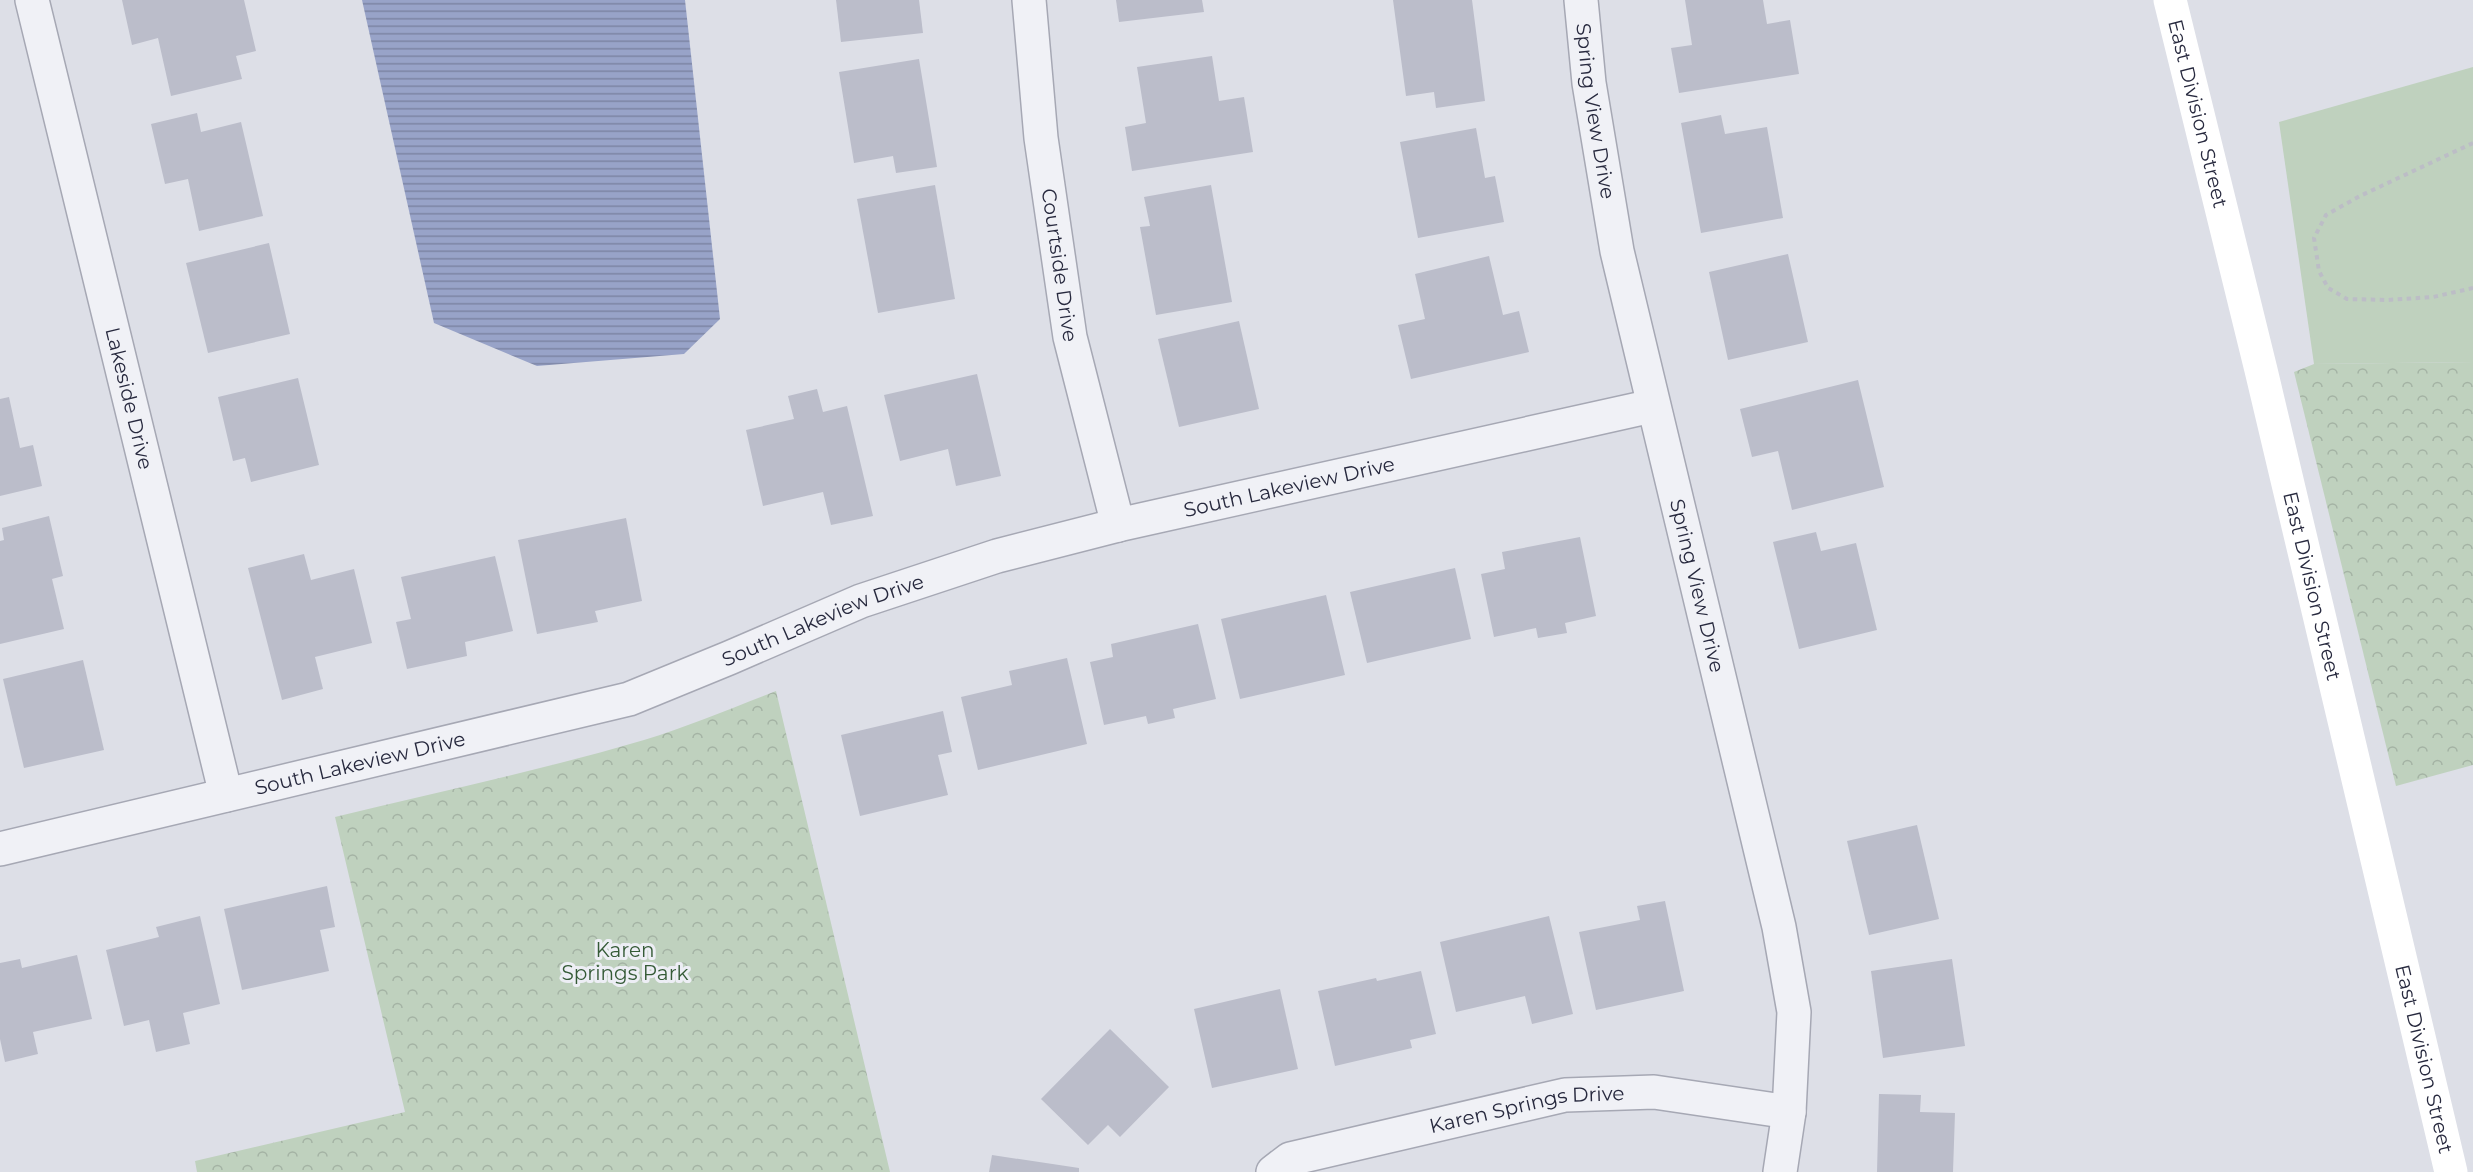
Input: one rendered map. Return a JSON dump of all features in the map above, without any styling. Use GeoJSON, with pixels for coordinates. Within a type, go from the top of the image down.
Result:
{"type":"FeatureCollection","features":[{"type":"Feature","properties":{"kind":"street","name":"Lakeside Drive"},"geometry":{"type":"LineString","coordinates":[[32,0],[226,795]]}},
{"type":"Feature","properties":{"kind":"street","name":"Courtside Drive"},"geometry":{"type":"LineString","coordinates":[[1029,0],[1041,138],[1070,337],[1118,525]]}},
{"type":"Feature","properties":{"kind":"street","name":"Spring View Drive"},"geometry":{"type":"LineString","coordinates":[[1581,0],[1589,83],[1617,251],[1652,406],[1779,927],[1794,1012],[1789,1112],[1780,1172]]}},
{"type":"Feature","properties":{"kind":"street","name":"East Division Street"},"geometry":{"type":"LineString","coordinates":[[2170,0],[2262,370],[2451,1172]]}},
{"type":"Feature","properties":{"kind":"street","name":"South Lakeview Drive"},"geometry":{"type":"LineString","coordinates":[[0,849],[628,699],[861,601],[997,556],[1118,525],[1652,406]]}},
{"type":"Feature","properties":{"kind":"street","name":"Karen Springs Drive"},"geometry":{"type":"LineString","coordinates":[[1273,1172],[1290,1159],[1565,1095],[1654,1092],[1789,1112]]}},
{"type":"Feature","properties":{"kind":"path"},"geometry":{"type":"LineString","coordinates":[[2473,143],[2360,196],[2326,215],[2314,238],[2319,271],[2328,288],[2347,299],[2387,300],[2433,297],[2473,288]]}},
{"type":"Feature","properties":{"kind":"green space"},"geometry":{"type":"Polygon","coordinates":[[[2473,67],[2473,362],[2314,364],[2279,122],[2473,67]]]}},
{"type":"Feature","properties":{"kind":"green space"},"geometry":{"type":"Polygon","coordinates":[[[2473,362],[2473,765],[2396,786],[2294,372],[2314,364],[2473,362]]]}},
{"type":"Feature","properties":{"kind":"green space","name":"Karen Springs Park"},"geometry":{"type":"Polygon","coordinates":[[[776,691],[890,1172],[197,1172],[195,1161],[405,1112],[335,817],[606,751],[694,723],[776,691]]]}},
{"type":"Feature","properties":{"kind":"water"},"geometry":{"type":"Polygon","coordinates":[[[362,0],[685,0],[720,319],[684,354],[537,366],[434,323],[362,0]]]}},
{"type":"Feature","properties":{"kind":"building"},"geometry":{"type":"Polygon","coordinates":[[[122,0],[244,0],[256,51],[236,56],[242,79],[171,96],[158,38],[132,45],[122,0]]]}},
{"type":"Feature","properties":{"kind":"building"},"geometry":{"type":"Polygon","coordinates":[[[836,0],[919,0],[923,33],[841,42],[836,0]]]}},
{"type":"Feature","properties":{"kind":"building"},"geometry":{"type":"Polygon","coordinates":[[[1116,0],[1202,0],[1204,12],[1119,22],[1116,0]]]}},
{"type":"Feature","properties":{"kind":"building"},"geometry":{"type":"Polygon","coordinates":[[[1393,0],[1472,0],[1485,101],[1436,108],[1434,92],[1406,96],[1393,0]]]}},
{"type":"Feature","properties":{"kind":"building"},"geometry":{"type":"Polygon","coordinates":[[[1685,0],[1763,0],[1767,24],[1790,20],[1799,74],[1679,93],[1671,48],[1692,45],[1685,0]]]}},
{"type":"Feature","properties":{"kind":"building"},"geometry":{"type":"Polygon","coordinates":[[[1212,56],[1219,101],[1244,97],[1253,152],[1132,171],[1125,127],[1146,123],[1137,67],[1212,56]]]}},
{"type":"Feature","properties":{"kind":"building"},"geometry":{"type":"Polygon","coordinates":[[[919,59],[937,167],[896,173],[893,156],[854,163],[839,72],[919,59]]]}},
{"type":"Feature","properties":{"kind":"building"},"geometry":{"type":"Polygon","coordinates":[[[197,113],[201,132],[241,122],[263,216],[199,231],[188,179],[165,184],[151,124],[197,113]]]}},
{"type":"Feature","properties":{"kind":"building"},"geometry":{"type":"Polygon","coordinates":[[[1721,115],[1725,134],[1767,127],[1783,218],[1701,233],[1681,123],[1721,115]]]}},
{"type":"Feature","properties":{"kind":"building"},"geometry":{"type":"Polygon","coordinates":[[[1476,128],[1485,178],[1495,176],[1504,222],[1418,238],[1400,142],[1476,128]]]}},
{"type":"Feature","properties":{"kind":"building"},"geometry":{"type":"Polygon","coordinates":[[[935,185],[955,299],[878,313],[857,199],[935,185]]]}},
{"type":"Feature","properties":{"kind":"building"},"geometry":{"type":"Polygon","coordinates":[[[1211,185],[1232,302],[1156,315],[1140,227],[1150,226],[1144,197],[1211,185]]]}},
{"type":"Feature","properties":{"kind":"building"},"geometry":{"type":"Polygon","coordinates":[[[269,243],[290,334],[208,353],[186,263],[269,243]]]}},
{"type":"Feature","properties":{"kind":"building"},"geometry":{"type":"Polygon","coordinates":[[[1788,254],[1808,342],[1728,360],[1709,272],[1788,254]]]}},
{"type":"Feature","properties":{"kind":"building"},"geometry":{"type":"Polygon","coordinates":[[[1489,256],[1503,315],[1519,311],[1529,352],[1411,379],[1398,325],[1425,319],[1415,274],[1489,256]]]}},
{"type":"Feature","properties":{"kind":"building"},"geometry":{"type":"Polygon","coordinates":[[[1239,321],[1259,409],[1179,427],[1158,339],[1239,321]]]}},
{"type":"Feature","properties":{"kind":"building"},"geometry":{"type":"Polygon","coordinates":[[[977,374],[1001,476],[956,486],[948,449],[900,461],[884,395],[977,374]]]}},
{"type":"Feature","properties":{"kind":"building"},"geometry":{"type":"Polygon","coordinates":[[[298,378],[319,465],[251,482],[245,458],[233,461],[218,397],[298,378]]]}},
{"type":"Feature","properties":{"kind":"building"},"geometry":{"type":"Polygon","coordinates":[[[1858,380],[1884,487],[1792,510],[1778,451],[1752,457],[1740,409],[1858,380]]]}},
{"type":"Feature","properties":{"kind":"building"},"geometry":{"type":"Polygon","coordinates":[[[817,389],[823,412],[847,406],[873,516],[831,525],[823,492],[763,506],[746,430],[794,419],[788,396],[817,389]]]}},
{"type":"Feature","properties":{"kind":"building"},"geometry":{"type":"Polygon","coordinates":[[[9,397],[20,448],[33,445],[42,486],[0,496],[0,399],[9,397]]]}},
{"type":"Feature","properties":{"kind":"building"},"geometry":{"type":"Polygon","coordinates":[[[49,516],[63,576],[52,579],[64,629],[0,644],[0,541],[4,540],[2,528],[49,516]]]}},
{"type":"Feature","properties":{"kind":"building"},"geometry":{"type":"Polygon","coordinates":[[[626,518],[642,601],[595,611],[598,622],[537,634],[518,540],[626,518]]]}},
{"type":"Feature","properties":{"kind":"building"},"geometry":{"type":"Polygon","coordinates":[[[1816,532],[1821,551],[1856,543],[1877,630],[1799,649],[1773,542],[1816,532]]]}},
{"type":"Feature","properties":{"kind":"building"},"geometry":{"type":"Polygon","coordinates":[[[1580,537],[1596,616],[1565,623],[1567,633],[1538,638],[1536,628],[1494,637],[1481,574],[1505,569],[1502,552],[1580,537]]]}},
{"type":"Feature","properties":{"kind":"building"},"geometry":{"type":"Polygon","coordinates":[[[304,554],[311,580],[354,569],[372,643],[315,657],[323,689],[282,700],[248,568],[304,554]]]}},
{"type":"Feature","properties":{"kind":"building"},"geometry":{"type":"Polygon","coordinates":[[[495,556],[513,631],[465,642],[467,656],[407,669],[396,622],[411,619],[401,577],[495,556]]]}},
{"type":"Feature","properties":{"kind":"building"},"geometry":{"type":"Polygon","coordinates":[[[1455,568],[1471,639],[1367,663],[1350,592],[1455,568]]]}},
{"type":"Feature","properties":{"kind":"building"},"geometry":{"type":"Polygon","coordinates":[[[1326,595],[1345,675],[1240,699],[1221,619],[1326,595]]]}},
{"type":"Feature","properties":{"kind":"building"},"geometry":{"type":"Polygon","coordinates":[[[1198,624],[1216,699],[1173,709],[1175,718],[1148,724],[1146,716],[1104,725],[1090,662],[1113,657],[1111,644],[1198,624]]]}},
{"type":"Feature","properties":{"kind":"building"},"geometry":{"type":"Polygon","coordinates":[[[1067,658],[1087,744],[978,770],[961,697],[1012,685],[1009,671],[1067,658]]]}},
{"type":"Feature","properties":{"kind":"building"},"geometry":{"type":"Polygon","coordinates":[[[83,660],[104,750],[24,768],[3,679],[83,660]]]}},
{"type":"Feature","properties":{"kind":"building"},"geometry":{"type":"Polygon","coordinates":[[[943,711],[952,752],[938,755],[948,795],[860,816],[841,735],[943,711]]]}},
{"type":"Feature","properties":{"kind":"building"},"geometry":{"type":"Polygon","coordinates":[[[1917,825],[1939,919],[1869,935],[1847,841],[1917,825]]]}},
{"type":"Feature","properties":{"kind":"building"},"geometry":{"type":"Polygon","coordinates":[[[327,886],[335,927],[320,930],[329,971],[242,990],[224,909],[327,886]]]}},
{"type":"Feature","properties":{"kind":"building"},"geometry":{"type":"Polygon","coordinates":[[[1665,901],[1684,991],[1596,1010],[1579,932],[1640,920],[1637,906],[1665,901]]]}},
{"type":"Feature","properties":{"kind":"building"},"geometry":{"type":"Polygon","coordinates":[[[200,916],[220,1004],[183,1013],[190,1044],[156,1052],[149,1020],[124,1026],[106,950],[159,937],[156,927],[200,916]]]}},
{"type":"Feature","properties":{"kind":"building"},"geometry":{"type":"Polygon","coordinates":[[[1549,916],[1573,1014],[1532,1024],[1525,996],[1456,1012],[1440,942],[1549,916]]]}},
{"type":"Feature","properties":{"kind":"building"},"geometry":{"type":"Polygon","coordinates":[[[77,955],[92,1019],[33,1032],[38,1054],[5,1062],[0,1039],[0,963],[20,959],[22,968],[77,955]]]}},
{"type":"Feature","properties":{"kind":"building"},"geometry":{"type":"Polygon","coordinates":[[[1952,959],[1965,1046],[1883,1058],[1871,971],[1952,959]]]}},
{"type":"Feature","properties":{"kind":"building"},"geometry":{"type":"Polygon","coordinates":[[[1421,971],[1436,1034],[1410,1040],[1412,1048],[1335,1066],[1318,991],[1421,971]]]}},
{"type":"Feature","properties":{"kind":"building"},"geometry":{"type":"Polygon","coordinates":[[[1280,989],[1298,1069],[1212,1088],[1194,1009],[1280,989]]]}},
{"type":"Feature","properties":{"kind":"building"},"geometry":{"type":"Polygon","coordinates":[[[1110,1029],[1169,1087],[1120,1137],[1108,1125],[1088,1145],[1041,1099],[1110,1029]]]}},
{"type":"Feature","properties":{"kind":"building"},"geometry":{"type":"Polygon","coordinates":[[[1879,1094],[1921,1095],[1920,1112],[1955,1113],[1953,1172],[1877,1172],[1879,1094]]]}},
{"type":"Feature","properties":{"kind":"building"},"geometry":{"type":"Polygon","coordinates":[[[992,1155],[1079,1168],[1079,1172],[989,1172],[992,1155]]]}}]}
